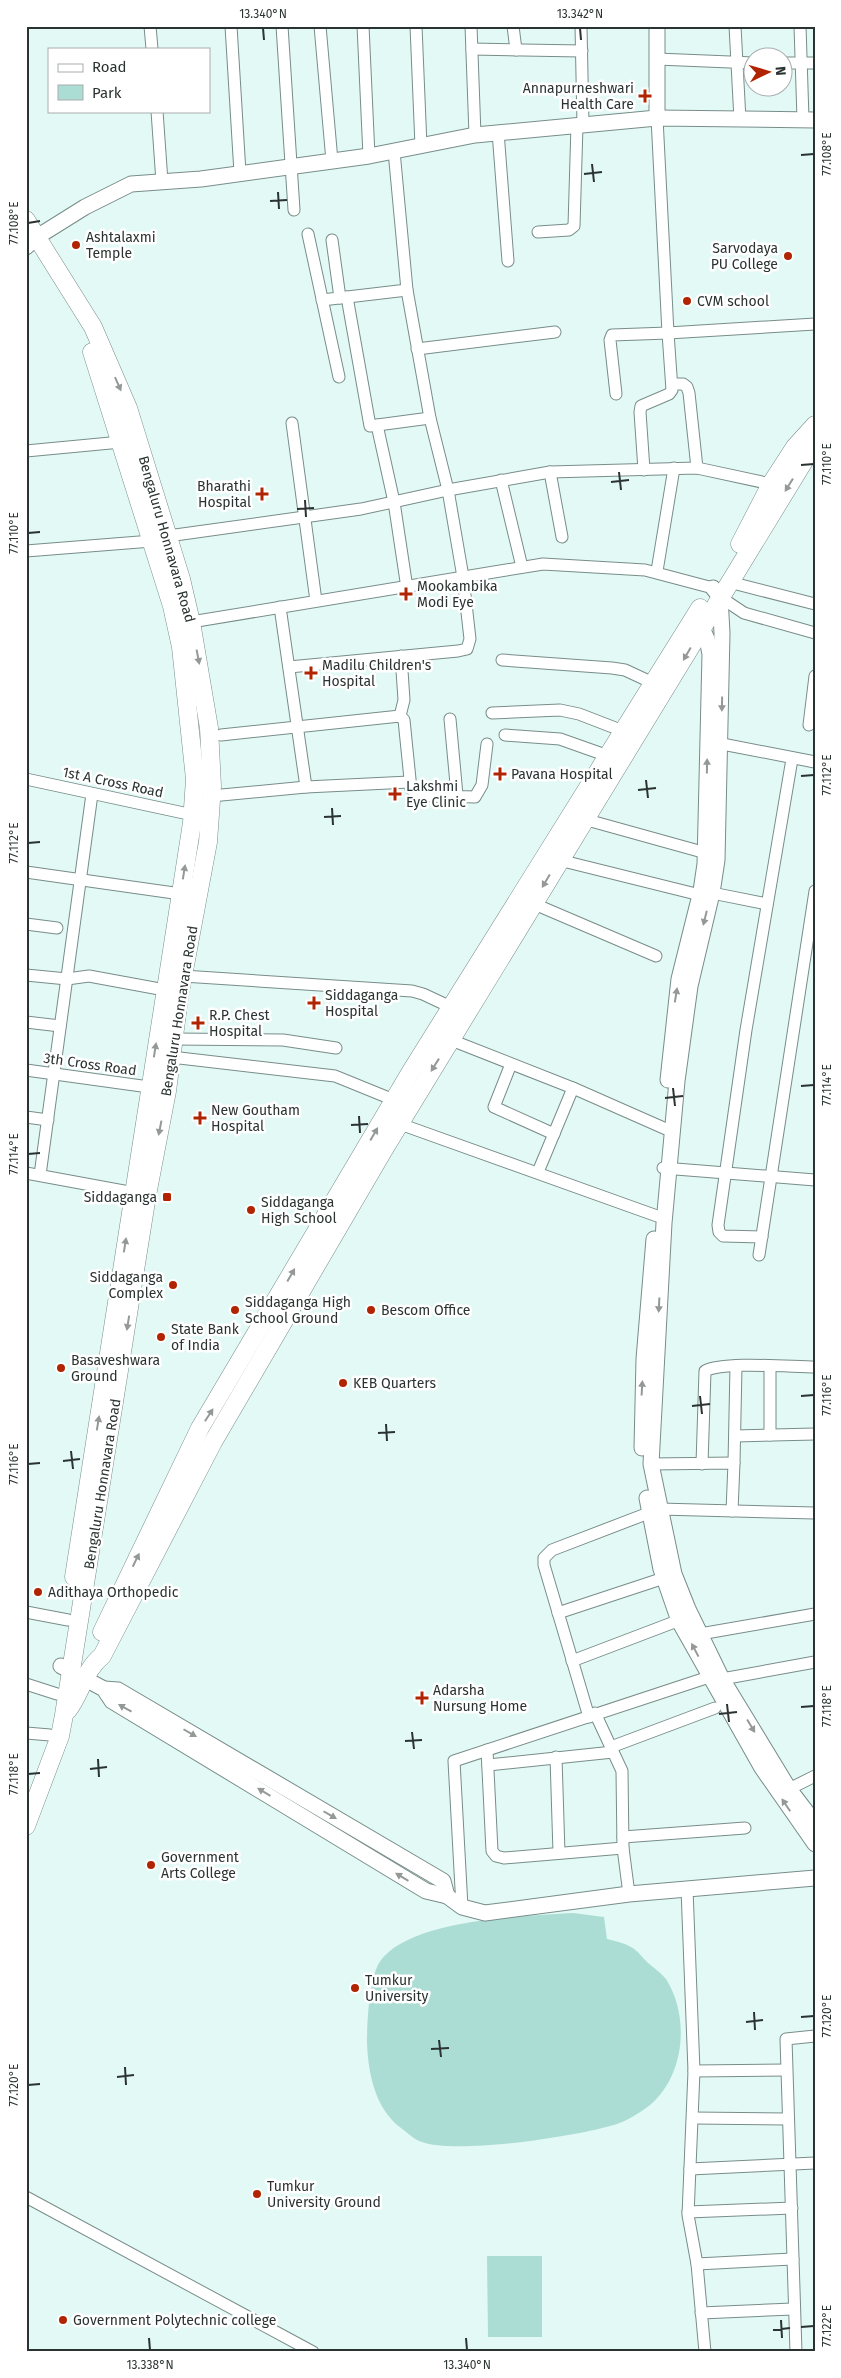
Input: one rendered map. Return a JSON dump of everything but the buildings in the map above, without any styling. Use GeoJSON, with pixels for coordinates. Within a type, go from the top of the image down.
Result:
{"type":"FeatureCollection","features":[{"type":"Feature","properties":{"kind":"main road"},"geometry":{"type":"LineString","coordinates":[[657,26],[658,118]]}},
{"type":"Feature","properties":{"kind":"main road"},"geometry":{"type":"LineString","coordinates":[[30,242],[84,207],[131,184],[240,173],[369,156],[475,134],[658,118],[809,120]]}},
{"type":"Feature","properties":{"kind":"main road","name":"Bengaluru Honnavara Road"},"geometry":{"type":"LineString","coordinates":[[26,220],[30,242],[91,349],[121,442],[191,622],[209,728],[211,796],[208,842],[183,976],[171,1057],[140,1194]]}},
{"type":"Feature","properties":{"kind":"main road","name":"Bengaluru Honnavara Road"},"geometry":{"type":"LineString","coordinates":[[26,1796],[56,1724],[73,1672],[74,1615],[140,1194],[150,1088],[193,815],[195,779],[181,647],[160,539],[124,399],[93,327],[30,242]]}},
{"type":"Feature","properties":{"kind":"main road"},"geometry":{"type":"LineString","coordinates":[[73,1672],[102,1656],[213,1442],[451,1040],[459,1011],[716,593],[770,484],[795,447],[815,425]]}},
{"type":"Feature","properties":{"kind":"main road"},"geometry":{"type":"LineString","coordinates":[[716,593],[729,582],[813,450]]}},
{"type":"Feature","properties":{"kind":"main road"},"geometry":{"type":"LineString","coordinates":[[716,593],[722,649],[706,852],[706,894],[685,1014],[666,1168],[656,1216],[646,1314],[641,1403],[642,1459],[654,1511],[664,1578],[767,1776],[815,1844]]}},
{"type":"Feature","properties":{"kind":"main road"},"geometry":{"type":"LineString","coordinates":[[94,1662],[93,1651],[102,1631],[200,1428],[394,1100],[459,1011],[532,903],[559,860],[608,756],[654,682],[699,621]]}},
{"type":"Feature","properties":{"kind":"main road"},"geometry":{"type":"LineString","coordinates":[[699,621],[710,654],[717,860],[683,957],[675,1004],[669,1064],[666,1168],[651,1464],[654,1511],[674,1574],[685,1618],[700,1634],[716,1678],[789,1789],[815,1823]]}},
{"type":"Feature","properties":{"kind":"main road"},"geometry":{"type":"LineString","coordinates":[[74,1615],[88,1632],[102,1631]]}},
{"type":"Feature","properties":{"kind":"main road"},"geometry":{"type":"LineString","coordinates":[[73,1672],[104,1689],[112,1701],[426,1891],[447,1896],[462,1907],[485,1913],[629,1894],[815,1878]]}},
{"type":"Feature","properties":{"kind":"main road","name":"Bengaluru Honnavara Road"},"geometry":{"type":"LineString","coordinates":[[26,1826],[60,1736],[56,1724],[57,1694],[73,1672]]}},
{"type":"Feature","properties":{"kind":"street"},"geometry":{"type":"LineString","coordinates":[[150,26],[152,48]]}},
{"type":"Feature","properties":{"kind":"street"},"geometry":{"type":"LineString","coordinates":[[231,26],[240,173]]}},
{"type":"Feature","properties":{"kind":"street"},"geometry":{"type":"LineString","coordinates":[[282,26],[294,210]]}},
{"type":"Feature","properties":{"kind":"street"},"geometry":{"type":"LineString","coordinates":[[320,26],[332,161]]}},
{"type":"Feature","properties":{"kind":"street"},"geometry":{"type":"LineString","coordinates":[[363,26],[369,156]]}},
{"type":"Feature","properties":{"kind":"street"},"geometry":{"type":"LineString","coordinates":[[416,26],[421,146]]}},
{"type":"Feature","properties":{"kind":"street"},"geometry":{"type":"LineString","coordinates":[[471,26],[475,134]]}},
{"type":"Feature","properties":{"kind":"street"},"geometry":{"type":"LineString","coordinates":[[514,26],[516,50]]}},
{"type":"Feature","properties":{"kind":"street"},"geometry":{"type":"LineString","coordinates":[[538,232],[569,230],[573,229],[574,226],[580,125],[581,26]]}},
{"type":"Feature","properties":{"kind":"street"},"geometry":{"type":"LineString","coordinates":[[735,26],[740,120]]}},
{"type":"Feature","properties":{"kind":"street"},"geometry":{"type":"LineString","coordinates":[[800,26],[801,63],[809,120]]}},
{"type":"Feature","properties":{"kind":"street"},"geometry":{"type":"LineString","coordinates":[[472,49],[582,51]]}},
{"type":"Feature","properties":{"kind":"street"},"geometry":{"type":"LineString","coordinates":[[657,58],[744,63]]}},
{"type":"Feature","properties":{"kind":"street"},"geometry":{"type":"LineString","coordinates":[[794,63],[815,63]]}},
{"type":"Feature","properties":{"kind":"street"},"geometry":{"type":"LineString","coordinates":[[157,112],[162,182]]}},
{"type":"Feature","properties":{"kind":"street"},"geometry":{"type":"LineString","coordinates":[[644,470],[641,406],[669,394],[672,384],[658,118]]}},
{"type":"Feature","properties":{"kind":"street"},"geometry":{"type":"LineString","coordinates":[[498,132],[508,260]]}},
{"type":"Feature","properties":{"kind":"street"},"geometry":{"type":"LineString","coordinates":[[289,667],[467,649],[470,639],[463,577],[448,490],[430,418],[407,290],[394,151]]}},
{"type":"Feature","properties":{"kind":"street"},"geometry":{"type":"LineString","coordinates":[[308,234],[339,377]]}},
{"type":"Feature","properties":{"kind":"street"},"geometry":{"type":"LineString","coordinates":[[332,240],[370,426],[430,418]]}},
{"type":"Feature","properties":{"kind":"street"},"geometry":{"type":"LineString","coordinates":[[322,300],[407,290]]}},
{"type":"Feature","properties":{"kind":"street"},"geometry":{"type":"LineString","coordinates":[[616,394],[610,340],[612,335],[815,324]]}},
{"type":"Feature","properties":{"kind":"street"},"geometry":{"type":"LineString","coordinates":[[417,349],[555,332]]}},
{"type":"Feature","properties":{"kind":"street"},"geometry":{"type":"LineString","coordinates":[[672,384],[683,384],[688,387],[697,468]]}},
{"type":"Feature","properties":{"kind":"street"},"geometry":{"type":"LineString","coordinates":[[292,423],[316,601]]}},
{"type":"Feature","properties":{"kind":"street"},"geometry":{"type":"LineString","coordinates":[[377,425],[394,502],[408,588]]}},
{"type":"Feature","properties":{"kind":"street"},"geometry":{"type":"LineString","coordinates":[[26,451],[121,442]]}},
{"type":"Feature","properties":{"kind":"street"},"geometry":{"type":"LineString","coordinates":[[657,571],[674,468]]}},
{"type":"Feature","properties":{"kind":"street"},"geometry":{"type":"LineString","coordinates":[[26,551],[160,539],[394,502],[448,490],[550,472],[697,468],[770,484]]}},
{"type":"Feature","properties":{"kind":"street"},"geometry":{"type":"LineString","coordinates":[[550,472],[562,537]]}},
{"type":"Feature","properties":{"kind":"street"},"geometry":{"type":"LineString","coordinates":[[501,480],[522,566]]}},
{"type":"Feature","properties":{"kind":"street"},"geometry":{"type":"LineString","coordinates":[[191,622],[408,588],[522,566],[565,564],[657,571],[716,593],[744,612],[815,633]]}},
{"type":"Feature","properties":{"kind":"street"},"geometry":{"type":"LineString","coordinates":[[729,582],[815,604]]}},
{"type":"Feature","properties":{"kind":"street"},"geometry":{"type":"LineString","coordinates":[[280,607],[306,787]]}},
{"type":"Feature","properties":{"kind":"street"},"geometry":{"type":"LineString","coordinates":[[400,716],[404,700],[401,656]]}},
{"type":"Feature","properties":{"kind":"street"},"geometry":{"type":"LineString","coordinates":[[502,660],[612,668],[625,670],[654,682]]}},
{"type":"Feature","properties":{"kind":"street"},"geometry":{"type":"LineString","coordinates":[[809,725],[815,676]]}},
{"type":"Feature","properties":{"kind":"street"},"geometry":{"type":"LineString","coordinates":[[492,713],[560,710],[578,714],[623,731]]}},
{"type":"Feature","properties":{"kind":"street"},"geometry":{"type":"LineString","coordinates":[[221,736],[400,716]]}},
{"type":"Feature","properties":{"kind":"street"},"geometry":{"type":"LineString","coordinates":[[400,716],[404,720],[409,782],[411,789],[416,794],[475,797],[482,785],[487,744]]}},
{"type":"Feature","properties":{"kind":"street"},"geometry":{"type":"LineString","coordinates":[[450,719],[457,796]]}},
{"type":"Feature","properties":{"kind":"street"},"geometry":{"type":"LineString","coordinates":[[505,734],[560,739],[608,756]]}},
{"type":"Feature","properties":{"kind":"street"},"geometry":{"type":"LineString","coordinates":[[714,742],[792,759],[815,762]]}},
{"type":"Feature","properties":{"kind":"street"},"geometry":{"type":"LineString","coordinates":[[762,1238],[723,1236],[719,1232],[724,1174],[792,759]]}},
{"type":"Feature","properties":{"kind":"street","name":"1st A Cross Road"},"geometry":{"type":"LineString","coordinates":[[26,779],[193,815]]}},
{"type":"Feature","properties":{"kind":"street"},"geometry":{"type":"LineString","coordinates":[[211,796],[306,787],[409,782]]}},
{"type":"Feature","properties":{"kind":"street"},"geometry":{"type":"LineString","coordinates":[[40,1175],[92,794]]}},
{"type":"Feature","properties":{"kind":"street"},"geometry":{"type":"LineString","coordinates":[[578,817],[706,852]]}},
{"type":"Feature","properties":{"kind":"street"},"geometry":{"type":"LineString","coordinates":[[559,860],[706,894],[767,904]]}},
{"type":"Feature","properties":{"kind":"street"},"geometry":{"type":"LineString","coordinates":[[26,872],[180,894]]}},
{"type":"Feature","properties":{"kind":"street"},"geometry":{"type":"LineString","coordinates":[[759,1255],[815,890]]}},
{"type":"Feature","properties":{"kind":"street"},"geometry":{"type":"LineString","coordinates":[[532,903],[656,956]]}},
{"type":"Feature","properties":{"kind":"street"},"geometry":{"type":"LineString","coordinates":[[26,924],[56,928]]}},
{"type":"Feature","properties":{"kind":"street"},"geometry":{"type":"LineString","coordinates":[[26,975],[67,979],[89,976],[165,990]]}},
{"type":"Feature","properties":{"kind":"street"},"geometry":{"type":"LineString","coordinates":[[183,976],[412,991],[459,1011]]}},
{"type":"Feature","properties":{"kind":"street"},"geometry":{"type":"LineString","coordinates":[[26,1022],[60,1026]]}},
{"type":"Feature","properties":{"kind":"street"},"geometry":{"type":"LineString","coordinates":[[174,1039],[283,1040],[336,1048]]}},
{"type":"Feature","properties":{"kind":"street"},"geometry":{"type":"LineString","coordinates":[[451,1040],[573,1088],[666,1129]]}},
{"type":"Feature","properties":{"kind":"street"},"geometry":{"type":"LineString","coordinates":[[171,1057],[335,1076],[394,1100]]}},
{"type":"Feature","properties":{"kind":"street"},"geometry":{"type":"LineString","coordinates":[[511,1064],[494,1107],[554,1134]]}},
{"type":"Feature","properties":{"kind":"street","name":"3th Cross Road"},"geometry":{"type":"LineString","coordinates":[[26,1070],[150,1088]]}},
{"type":"Feature","properties":{"kind":"street"},"geometry":{"type":"LineString","coordinates":[[538,1172],[573,1088]]}},
{"type":"Feature","properties":{"kind":"street"},"geometry":{"type":"LineString","coordinates":[[26,1117],[48,1120]]}},
{"type":"Feature","properties":{"kind":"street"},"geometry":{"type":"LineString","coordinates":[[400,1124],[656,1216]]}},
{"type":"Feature","properties":{"kind":"street"},"geometry":{"type":"LineString","coordinates":[[666,1168],[770,1178],[815,1180]]}},
{"type":"Feature","properties":{"kind":"street"},"geometry":{"type":"LineString","coordinates":[[26,1173],[140,1194]]}},
{"type":"Feature","properties":{"kind":"street"},"geometry":{"type":"LineString","coordinates":[[702,1464],[706,1371],[711,1368],[736,1366],[815,1367]]}},
{"type":"Feature","properties":{"kind":"street"},"geometry":{"type":"LineString","coordinates":[[732,1510],[736,1366]]}},
{"type":"Feature","properties":{"kind":"street"},"geometry":{"type":"LineString","coordinates":[[770,1366],[770,1435]]}},
{"type":"Feature","properties":{"kind":"street"},"geometry":{"type":"LineString","coordinates":[[735,1436],[815,1434]]}},
{"type":"Feature","properties":{"kind":"street"},"geometry":{"type":"LineString","coordinates":[[651,1464],[734,1463]]}},
{"type":"Feature","properties":{"kind":"street"},"geometry":{"type":"LineString","coordinates":[[629,1894],[623,1842],[622,1771],[612,1749],[592,1715],[572,1661],[544,1565],[544,1558],[552,1550],[654,1511],[732,1510],[815,1513]]}},
{"type":"Feature","properties":{"kind":"street"},"geometry":{"type":"LineString","coordinates":[[558,1613],[664,1578]]}},
{"type":"Feature","properties":{"kind":"street"},"geometry":{"type":"LineString","coordinates":[[26,1612],[74,1615]]}},
{"type":"Feature","properties":{"kind":"street"},"geometry":{"type":"LineString","coordinates":[[700,1634],[815,1614]]}},
{"type":"Feature","properties":{"kind":"street"},"geometry":{"type":"LineString","coordinates":[[572,1661],[685,1618]]}},
{"type":"Feature","properties":{"kind":"street"},"geometry":{"type":"LineString","coordinates":[[462,1907],[454,1761],[592,1715],[716,1678],[815,1662]]}},
{"type":"Feature","properties":{"kind":"street"},"geometry":{"type":"LineString","coordinates":[[26,1684],[57,1694]]}},
{"type":"Feature","properties":{"kind":"street"},"geometry":{"type":"LineString","coordinates":[[488,1765],[556,1758],[612,1749],[715,1708]]}},
{"type":"Feature","properties":{"kind":"street"},"geometry":{"type":"LineString","coordinates":[[26,1732],[56,1724]]}},
{"type":"Feature","properties":{"kind":"street"},"geometry":{"type":"LineString","coordinates":[[487,1750],[492,1851],[496,1856],[504,1858],[559,1853],[623,1842],[745,1828]]}},
{"type":"Feature","properties":{"kind":"street"},"geometry":{"type":"LineString","coordinates":[[556,1758],[559,1853]]}},
{"type":"Feature","properties":{"kind":"street"},"geometry":{"type":"LineString","coordinates":[[789,1789],[815,1776]]}},
{"type":"Feature","properties":{"kind":"street"},"geometry":{"type":"LineString","coordinates":[[687,1889],[694,2071],[688,2212],[697,2264],[705,2352]]}},
{"type":"Feature","properties":{"kind":"street"},"geometry":{"type":"LineString","coordinates":[[796,2352],[793,2309],[792,2208],[786,2039],[815,2036]]}},
{"type":"Feature","properties":{"kind":"street"},"geometry":{"type":"LineString","coordinates":[[694,2071],[786,2070]]}},
{"type":"Feature","properties":{"kind":"street"},"geometry":{"type":"LineString","coordinates":[[693,2118],[788,2119]]}},
{"type":"Feature","properties":{"kind":"street"},"geometry":{"type":"LineString","coordinates":[[690,2169],[815,2163]]}},
{"type":"Feature","properties":{"kind":"street"},"geometry":{"type":"LineString","coordinates":[[26,2197],[313,2352]]}},
{"type":"Feature","properties":{"kind":"street"},"geometry":{"type":"LineString","coordinates":[[688,2212],[792,2208]]}},
{"type":"Feature","properties":{"kind":"street"},"geometry":{"type":"LineString","coordinates":[[697,2264],[792,2259]]}},
{"type":"Feature","properties":{"kind":"street"},"geometry":{"type":"LineString","coordinates":[[701,2314],[793,2309]]}},
{"type":"Feature","properties":{"kind":"green space"},"geometry":{"type":"Polygon","coordinates":[[[573,1913],[604,1917],[607,1939],[625,1944],[635,1950],[666,1979],[674,1994],[679,2010],[680,2045],[677,2062],[671,2078],[662,2093],[650,2105],[625,2121],[576,2134],[518,2142],[462,2146],[439,2145],[422,2142],[413,2138],[392,2120],[385,2111],[371,2078],[367,2043],[368,2013],[373,1980],[379,1963],[393,1948],[414,1937],[440,1929],[497,1919],[573,1913]]]}},
{"type":"Feature","properties":{"kind":"green space"},"geometry":{"type":"Polygon","coordinates":[[[487,2256],[542,2256],[542,2337],[488,2337],[487,2256]]]}},
{"type":"Feature","properties":{"kind":"place","name":"Annapurneshwari Health Care"},"geometry":{"type":"Point","coordinates":[645,96]}},
{"type":"Feature","properties":{"kind":"place","name":"Ashtalaxmi Temple"},"geometry":{"type":"Point","coordinates":[76,245]}},
{"type":"Feature","properties":{"kind":"place","name":"Sarvodaya PU College"},"geometry":{"type":"Point","coordinates":[788,256]}},
{"type":"Feature","properties":{"kind":"place","name":"CVM school"},"geometry":{"type":"Point","coordinates":[687,301]}},
{"type":"Feature","properties":{"kind":"place","name":"Bharathi Hospital"},"geometry":{"type":"Point","coordinates":[262,494]}},
{"type":"Feature","properties":{"kind":"place","name":"Mookambika Modi Eye"},"geometry":{"type":"Point","coordinates":[406,594]}},
{"type":"Feature","properties":{"kind":"place","name":"Madilu Children's Hospital"},"geometry":{"type":"Point","coordinates":[311,673]}},
{"type":"Feature","properties":{"kind":"place","name":"Pavana Hospital"},"geometry":{"type":"Point","coordinates":[500,774]}},
{"type":"Feature","properties":{"kind":"place","name":"Lakshmi Eye Clinic"},"geometry":{"type":"Point","coordinates":[395,794]}},
{"type":"Feature","properties":{"kind":"place","name":"Siddaganga Hospital"},"geometry":{"type":"Point","coordinates":[314,1003]}},
{"type":"Feature","properties":{"kind":"place","name":"R.P. Chest Hospital"},"geometry":{"type":"Point","coordinates":[198,1023]}},
{"type":"Feature","properties":{"kind":"place","name":"New Goutham Hospital"},"geometry":{"type":"Point","coordinates":[200,1118]}},
{"type":"Feature","properties":{"kind":"place","name":"Siddaganga"},"geometry":{"type":"Point","coordinates":[167,1197]}},
{"type":"Feature","properties":{"kind":"place","name":"Siddaganga High School"},"geometry":{"type":"Point","coordinates":[251,1210]}},
{"type":"Feature","properties":{"kind":"place","name":"Siddaganga Complex"},"geometry":{"type":"Point","coordinates":[173,1285]}},
{"type":"Feature","properties":{"kind":"place","name":"Siddaganga High School Ground"},"geometry":{"type":"Point","coordinates":[235,1310]}},
{"type":"Feature","properties":{"kind":"place","name":"Bescom Office"},"geometry":{"type":"Point","coordinates":[371,1310]}},
{"type":"Feature","properties":{"kind":"place","name":"State Bank of India"},"geometry":{"type":"Point","coordinates":[161,1337]}},
{"type":"Feature","properties":{"kind":"place","name":"Basaveshwara Ground"},"geometry":{"type":"Point","coordinates":[61,1368]}},
{"type":"Feature","properties":{"kind":"place","name":"KEB Quarters"},"geometry":{"type":"Point","coordinates":[343,1383]}},
{"type":"Feature","properties":{"kind":"place","name":"Adithaya Orthopedic"},"geometry":{"type":"Point","coordinates":[38,1592]}},
{"type":"Feature","properties":{"kind":"place","name":"Adarsha Nursung Home"},"geometry":{"type":"Point","coordinates":[422,1698]}},
{"type":"Feature","properties":{"kind":"place","name":"Government Arts College"},"geometry":{"type":"Point","coordinates":[151,1865]}},
{"type":"Feature","properties":{"kind":"place","name":"Tumkur University"},"geometry":{"type":"Point","coordinates":[355,1988]}},
{"type":"Feature","properties":{"kind":"place","name":"Tumkur University Ground"},"geometry":{"type":"Point","coordinates":[257,2194]}},
{"type":"Feature","properties":{"kind":"place","name":"Government Polytechnic college"},"geometry":{"type":"Point","coordinates":[63,2320]}}]}
